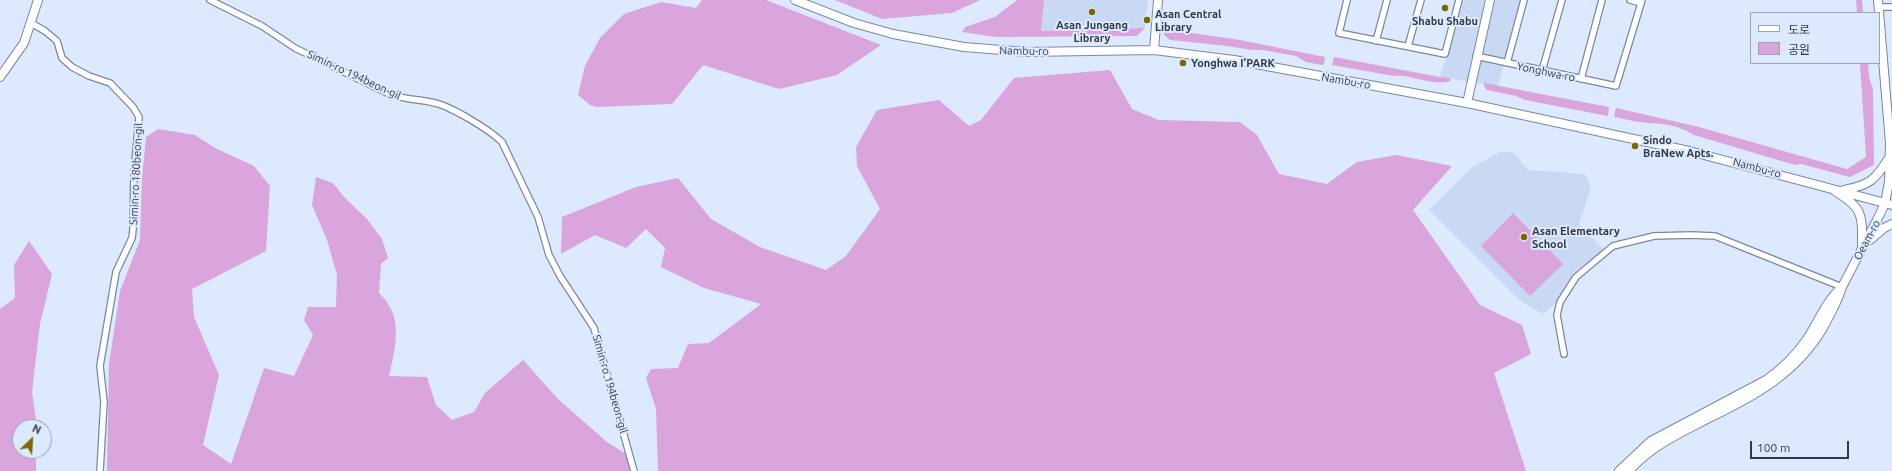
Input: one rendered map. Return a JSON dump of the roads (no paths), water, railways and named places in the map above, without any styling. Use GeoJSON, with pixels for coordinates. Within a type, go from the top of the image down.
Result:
{"type":"FeatureCollection","features":[{"type":"Feature","properties":{"kind":"street"},"geometry":{"type":"LineString","coordinates":[[0,77],[21,49],[38,0]]}},
{"type":"Feature","properties":{"kind":"street","name":"Simin-ro 194beon-gil"},"geometry":{"type":"LineString","coordinates":[[210,0],[262,26],[295,48],[389,94],[405,99],[442,105],[494,134],[502,142],[538,217],[549,254],[560,276],[594,328],[634,471]]}},
{"type":"Feature","properties":{"kind":"street","name":"Nambu-ro"},"geometry":{"type":"LineString","coordinates":[[795,0],[854,23],[893,34],[964,47],[1026,52],[1154,50],[1234,60],[1467,103],[1689,151],[1889,204]]}},
{"type":"Feature","properties":{"kind":"street"},"geometry":{"type":"LineString","coordinates":[[1154,50],[1158,0]]}},
{"type":"Feature","properties":{"kind":"street"},"geometry":{"type":"LineString","coordinates":[[1347,0],[1339,34],[1446,54],[1459,0]]}},
{"type":"Feature","properties":{"kind":"street"},"geometry":{"type":"LineString","coordinates":[[1376,41],[1386,0]]}},
{"type":"Feature","properties":{"kind":"street"},"geometry":{"type":"LineString","coordinates":[[1408,46],[1421,0]]}},
{"type":"Feature","properties":{"kind":"street"},"geometry":{"type":"LineString","coordinates":[[1467,103],[1476,56],[1490,0]]}},
{"type":"Feature","properties":{"kind":"street"},"geometry":{"type":"LineString","coordinates":[[1507,63],[1524,0]]}},
{"type":"Feature","properties":{"kind":"street"},"geometry":{"type":"LineString","coordinates":[[1542,71],[1562,0]]}},
{"type":"Feature","properties":{"kind":"street"},"geometry":{"type":"LineString","coordinates":[[1581,79],[1602,0]]}},
{"type":"Feature","properties":{"kind":"street"},"geometry":{"type":"LineString","coordinates":[[1630,0],[1641,1]]}},
{"type":"Feature","properties":{"kind":"street","name":"Yonghwa-ro"},"geometry":{"type":"LineString","coordinates":[[1476,56],[1616,86],[1641,1]]}},
{"type":"Feature","properties":{"kind":"street"},"geometry":{"type":"LineString","coordinates":[[1879,4],[1892,7]]}},
{"type":"Feature","properties":{"kind":"street","name":"Oeam-ro"},"geometry":{"type":"LineString","coordinates":[[1628,471],[1638,460],[1660,443],[1750,396],[1786,374],[1816,340],[1839,300],[1842,287],[1889,204],[1891,160],[1888,100],[1880,15]]}},
{"type":"Feature","properties":{"kind":"street","name":"Simin-ro 180beon-gil"},"geometry":{"type":"LineString","coordinates":[[31,23],[45,31],[57,42],[62,58],[72,67],[89,76],[110,83],[133,107],[139,116],[134,174],[132,238],[116,272],[100,366],[104,402],[100,471]]}},
{"type":"Feature","properties":{"kind":"street"},"geometry":{"type":"LineString","coordinates":[[1843,191],[1869,183],[1891,160]]}},
{"type":"Feature","properties":{"kind":"street"},"geometry":{"type":"LineString","coordinates":[[1827,187],[1850,200],[1859,210],[1862,220],[1862,250]]}},
{"type":"Feature","properties":{"kind":"street"},"geometry":{"type":"LineString","coordinates":[[1862,250],[1872,236],[1892,224]]}},
{"type":"Feature","properties":{"kind":"street"},"geometry":{"type":"LineString","coordinates":[[1564,354],[1557,315],[1560,302],[1576,277],[1613,246],[1654,236],[1715,236],[1842,287]]}},
{"type":"Feature","properties":{"kind":"street","name":"Oeam-ro"},"geometry":{"type":"LineString","coordinates":[[1619,471],[1651,441],[1766,380],[1778,372],[1794,356],[1808,338],[1831,296],[1842,287]]}},
{"type":"Feature","properties":{"kind":"place","name":"Shabu Shabu"},"geometry":{"type":"Point","coordinates":[1445,8]}},
{"type":"Feature","properties":{"kind":"place","name":"Asan Jungang Library"},"geometry":{"type":"Point","coordinates":[1092,12]}},
{"type":"Feature","properties":{"kind":"place","name":"Asan Central Library"},"geometry":{"type":"Point","coordinates":[1147,20]}},
{"type":"Feature","properties":{"kind":"place","name":"Yonghwa I'PARK"},"geometry":{"type":"Point","coordinates":[1183,63]}},
{"type":"Feature","properties":{"kind":"place","name":"Sindo BraNew Apts."},"geometry":{"type":"Point","coordinates":[1635,146]}},
{"type":"Feature","properties":{"kind":"place","name":"Asan Elementary School"},"geometry":{"type":"Point","coordinates":[1524,237]}}]}
